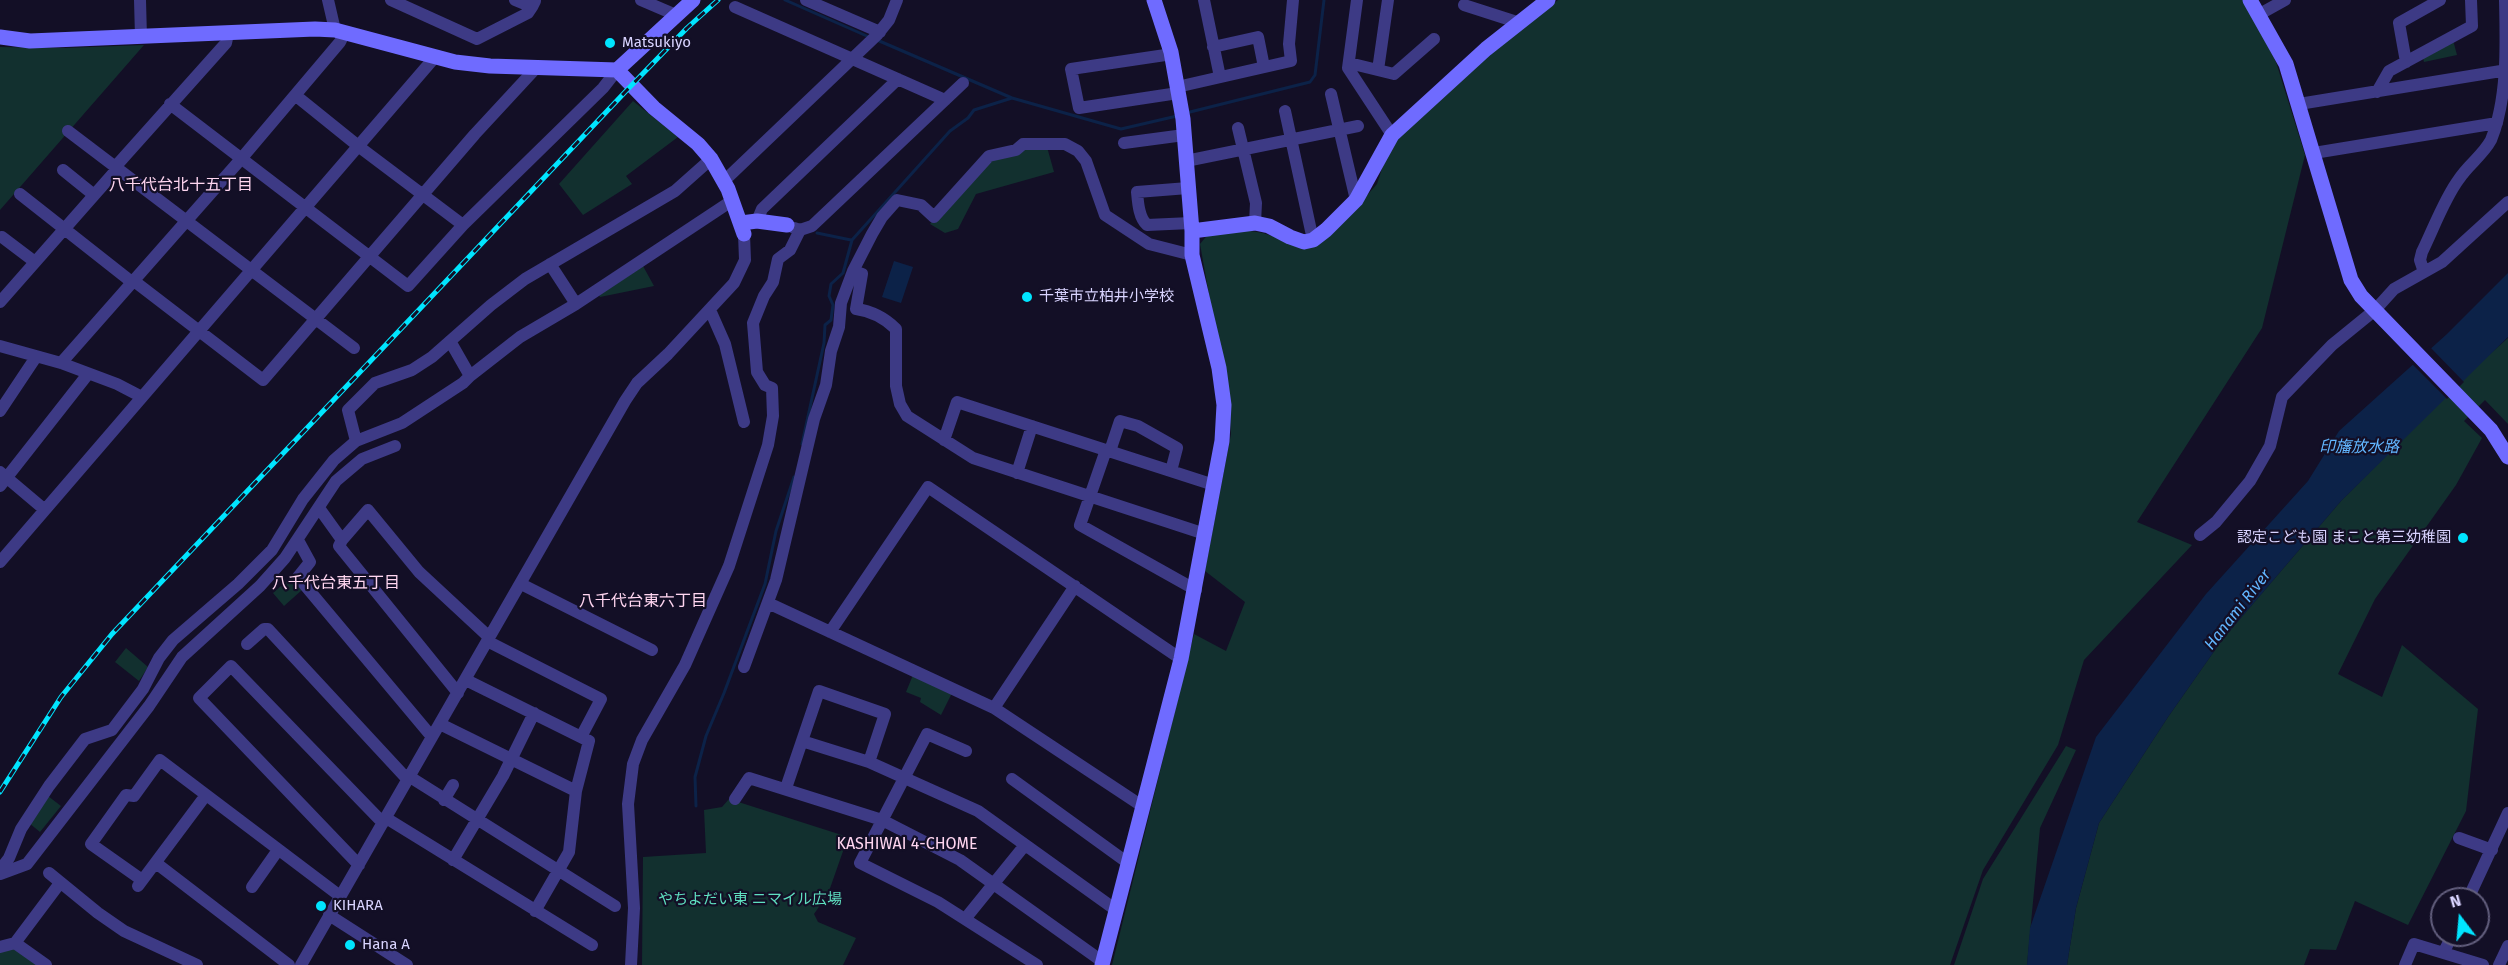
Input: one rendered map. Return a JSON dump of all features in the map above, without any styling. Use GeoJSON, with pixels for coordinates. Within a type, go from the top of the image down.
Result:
{"type":"FeatureCollection","features":[{"type":"Feature","properties":{"kind":"street"},"geometry":{"type":"LineString","coordinates":[[140,0],[141,37]]}},
{"type":"Feature","properties":{"kind":"street"},"geometry":{"type":"LineString","coordinates":[[61,363],[241,159],[340,42],[340,31],[328,0]]}},
{"type":"Feature","properties":{"kind":"street"},"geometry":{"type":"LineString","coordinates":[[391,0],[477,39],[528,13],[534,4],[514,0]]}},
{"type":"Feature","properties":{"kind":"street"},"geometry":{"type":"LineString","coordinates":[[641,0],[676,15]]}},
{"type":"Feature","properties":{"kind":"street"},"geometry":{"type":"LineString","coordinates":[[171,104],[408,286],[463,225],[603,88],[617,70],[693,0]]}},
{"type":"Feature","properties":{"kind":"street"},"geometry":{"type":"LineString","coordinates":[[806,0],[875,37]]}},
{"type":"Feature","properties":{"kind":"street"},"geometry":{"type":"LineString","coordinates":[[724,181],[875,37],[889,20],[897,0]]}},
{"type":"Feature","properties":{"kind":"street"},"geometry":{"type":"LineString","coordinates":[[735,798],[749,778],[882,820],[960,860],[1102,963],[1181,658],[1196,590],[1222,441],[1224,405],[1219,368],[1192,255],[1192,227],[1184,135],[1172,54],[1154,0]]}},
{"type":"Feature","properties":{"kind":"street"},"geometry":{"type":"LineString","coordinates":[[1204,0],[1220,77]]}},
{"type":"Feature","properties":{"kind":"street"},"geometry":{"type":"LineString","coordinates":[[1172,54],[1071,69],[1079,108],[1178,90],[1220,77],[1291,61],[1289,44],[1293,0]]}},
{"type":"Feature","properties":{"kind":"street"},"geometry":{"type":"LineString","coordinates":[[1357,0],[1348,68],[1392,135]]}},
{"type":"Feature","properties":{"kind":"street"},"geometry":{"type":"LineString","coordinates":[[1378,70],[1388,0]]}},
{"type":"Feature","properties":{"kind":"street"},"geometry":{"type":"LineString","coordinates":[[1188,188],[1137,192],[1138,206],[1142,212],[1143,221],[1147,225],[1192,227],[1255,223],[1269,226],[1304,242],[1313,240],[1356,200],[1392,135],[1486,49],[1548,0]]}},
{"type":"Feature","properties":{"kind":"street"},"geometry":{"type":"LineString","coordinates":[[2250,0],[2286,64],[2351,280],[2361,296],[2491,430],[2508,457]]}},
{"type":"Feature","properties":{"kind":"street"},"geometry":{"type":"LineString","coordinates":[[2258,15],[2285,0]]}},
{"type":"Feature","properties":{"kind":"street"},"geometry":{"type":"LineString","coordinates":[[2406,62],[2399,22],[2440,0]]}},
{"type":"Feature","properties":{"kind":"street"},"geometry":{"type":"LineString","coordinates":[[2377,92],[2389,71],[2472,26],[2471,0]]}},
{"type":"Feature","properties":{"kind":"street"},"geometry":{"type":"LineString","coordinates":[[2424,272],[2420,260],[2422,252],[2458,179],[2491,140],[2497,123],[2507,70],[2505,0]]}},
{"type":"Feature","properties":{"kind":"street"},"geometry":{"type":"LineString","coordinates":[[1464,5],[1520,23]]}},
{"type":"Feature","properties":{"kind":"street"},"geometry":{"type":"LineString","coordinates":[[735,7],[945,100]]}},
{"type":"Feature","properties":{"kind":"street"},"geometry":{"type":"LineString","coordinates":[[0,37],[30,41],[315,29],[340,31],[435,57],[490,66],[617,70],[654,108],[698,144],[711,159],[747,226],[746,248],[741,271],[710,310],[636,383],[301,965]]}},
{"type":"Feature","properties":{"kind":"street"},"geometry":{"type":"LineString","coordinates":[[3,293],[35,262],[94,195],[226,43],[228,34]]}},
{"type":"Feature","properties":{"kind":"street"},"geometry":{"type":"LineString","coordinates":[[1213,47],[1258,37],[1264,67]]}},
{"type":"Feature","properties":{"kind":"street"},"geometry":{"type":"LineString","coordinates":[[1348,63],[1394,74],[1434,39]]}},
{"type":"Feature","properties":{"kind":"street"},"geometry":{"type":"LineString","coordinates":[[0,562],[435,57]]}},
{"type":"Feature","properties":{"kind":"street"},"geometry":{"type":"LineString","coordinates":[[20,194],[263,380],[537,67]]}},
{"type":"Feature","properties":{"kind":"street"},"geometry":{"type":"LineString","coordinates":[[2299,104],[2507,70]]}},
{"type":"Feature","properties":{"kind":"street"},"geometry":{"type":"LineString","coordinates":[[747,226],[898,79]]}},
{"type":"Feature","properties":{"kind":"street"},"geometry":{"type":"LineString","coordinates":[[747,226],[812,226],[963,83]]}},
{"type":"Feature","properties":{"kind":"street"},"geometry":{"type":"LineString","coordinates":[[1331,94],[1356,200]]}},
{"type":"Feature","properties":{"kind":"street"},"geometry":{"type":"LineString","coordinates":[[295,95],[359,147],[463,225]]}},
{"type":"Feature","properties":{"kind":"street"},"geometry":{"type":"LineString","coordinates":[[1285,111],[1313,240]]}},
{"type":"Feature","properties":{"kind":"street"},"geometry":{"type":"LineString","coordinates":[[2314,153],[2497,123]]}},
{"type":"Feature","properties":{"kind":"street"},"geometry":{"type":"LineString","coordinates":[[1186,161],[1358,126]]}},
{"type":"Feature","properties":{"kind":"street"},"geometry":{"type":"LineString","coordinates":[[1238,128],[1256,203],[1255,223]]}},
{"type":"Feature","properties":{"kind":"street"},"geometry":{"type":"LineString","coordinates":[[68,130],[354,348]]}},
{"type":"Feature","properties":{"kind":"street"},"geometry":{"type":"LineString","coordinates":[[1124,143],[1184,135]]}},
{"type":"Feature","properties":{"kind":"street"},"geometry":{"type":"LineString","coordinates":[[744,667],[776,580],[814,419],[826,385],[831,351],[839,327],[841,303],[853,271],[882,217],[897,200],[921,205],[934,218],[989,156],[1016,150],[1023,144],[1065,144],[1078,151],[1086,162],[1105,215],[1149,244],[1192,255]]}},
{"type":"Feature","properties":{"kind":"street"},"geometry":{"type":"LineString","coordinates":[[356,441],[348,410],[375,383],[411,370],[450,341],[491,305],[550,264],[675,191],[711,159]]}},
{"type":"Feature","properties":{"kind":"street"},"geometry":{"type":"LineString","coordinates":[[63,170],[94,195]]}},
{"type":"Feature","properties":{"kind":"street"},"geometry":{"type":"LineString","coordinates":[[0,872],[9,858],[21,829],[85,739],[112,730],[142,689],[159,658],[173,640],[238,584],[272,550],[303,499],[334,460],[356,441],[402,423],[463,383],[520,337],[576,304],[733,200]]}},
{"type":"Feature","properties":{"kind":"street"},"geometry":{"type":"LineString","coordinates":[[2200,535],[2216,522],[2255,472],[2270,446],[2282,397],[2332,345],[2380,315],[2394,289],[2442,262],[2508,202]]}},
{"type":"Feature","properties":{"kind":"street"},"geometry":{"type":"LineString","coordinates":[[631,965],[634,897],[628,804],[633,764],[642,740],[685,665],[737,545],[768,444],[773,416],[772,387],[765,385],[758,372],[753,323],[764,296],[773,282],[778,259],[790,250],[793,227]]}},
{"type":"Feature","properties":{"kind":"street"},"geometry":{"type":"LineString","coordinates":[[2,237],[35,262]]}},
{"type":"Feature","properties":{"kind":"street"},"geometry":{"type":"LineString","coordinates":[[550,264],[576,304]]}},
{"type":"Feature","properties":{"kind":"street"},"geometry":{"type":"LineString","coordinates":[[853,271],[862,274],[856,309],[870,311],[896,329],[896,386],[900,404],[907,416],[973,458],[1206,534]]}},
{"type":"Feature","properties":{"kind":"street"},"geometry":{"type":"LineString","coordinates":[[710,310],[725,344],[744,422]]}},
{"type":"Feature","properties":{"kind":"street"},"geometry":{"type":"LineString","coordinates":[[450,341],[470,376]]}},
{"type":"Feature","properties":{"kind":"street"},"geometry":{"type":"LineString","coordinates":[[0,346],[61,363],[142,397]]}},
{"type":"Feature","properties":{"kind":"street"},"geometry":{"type":"LineString","coordinates":[[0,411],[36,357]]}},
{"type":"Feature","properties":{"kind":"street"},"geometry":{"type":"LineString","coordinates":[[45,510],[3,478],[88,374]]}},
{"type":"Feature","properties":{"kind":"street"},"geometry":{"type":"LineString","coordinates":[[944,440],[957,402],[1215,485]]}},
{"type":"Feature","properties":{"kind":"street"},"geometry":{"type":"LineString","coordinates":[[1172,471],[1177,448],[1138,426],[1120,421],[1080,525],[1196,590]]}},
{"type":"Feature","properties":{"kind":"street"},"geometry":{"type":"LineString","coordinates":[[1017,473],[1032,426]]}},
{"type":"Feature","properties":{"kind":"street"},"geometry":{"type":"LineString","coordinates":[[0,872],[27,864],[149,706],[182,657],[260,586],[298,540],[336,481],[362,459],[396,446]]}},
{"type":"Feature","properties":{"kind":"street"},"geometry":{"type":"LineString","coordinates":[[830,632],[928,487],[1181,658]]}},
{"type":"Feature","properties":{"kind":"street"},"geometry":{"type":"LineString","coordinates":[[319,508],[342,540]]}},
{"type":"Feature","properties":{"kind":"street"},"geometry":{"type":"LineString","coordinates":[[458,693],[339,546],[368,510],[419,572],[488,639],[601,699],[581,737]]}},
{"type":"Feature","properties":{"kind":"street"},"geometry":{"type":"LineString","coordinates":[[298,540],[310,562],[298,577],[432,737]]}},
{"type":"Feature","properties":{"kind":"street"},"geometry":{"type":"LineString","coordinates":[[521,584],[652,650]]}},
{"type":"Feature","properties":{"kind":"street"},"geometry":{"type":"LineString","coordinates":[[994,708],[1075,586]]}},
{"type":"Feature","properties":{"kind":"street"},"geometry":{"type":"LineString","coordinates":[[768,603],[994,708],[1142,806]]}},
{"type":"Feature","properties":{"kind":"street"},"geometry":{"type":"LineString","coordinates":[[247,644],[264,629],[268,629],[409,779],[615,906]]}},
{"type":"Feature","properties":{"kind":"street"},"geometry":{"type":"LineString","coordinates":[[359,865],[199,698],[231,666],[385,820],[592,945]]}},
{"type":"Feature","properties":{"kind":"street"},"geometry":{"type":"LineString","coordinates":[[466,680],[589,741],[576,791],[569,852],[534,911]]}},
{"type":"Feature","properties":{"kind":"street"},"geometry":{"type":"LineString","coordinates":[[786,788],[819,691],[885,714],[869,762]]}},
{"type":"Feature","properties":{"kind":"street"},"geometry":{"type":"LineString","coordinates":[[453,860],[478,820],[534,713]]}},
{"type":"Feature","properties":{"kind":"street"},"geometry":{"type":"LineString","coordinates":[[440,724],[576,791]]}},
{"type":"Feature","properties":{"kind":"street"},"geometry":{"type":"LineString","coordinates":[[966,751],[927,734],[860,863],[938,902],[1037,965]]}},
{"type":"Feature","properties":{"kind":"street"},"geometry":{"type":"LineString","coordinates":[[802,741],[869,762],[978,811],[1116,910]]}},
{"type":"Feature","properties":{"kind":"street"},"geometry":{"type":"LineString","coordinates":[[206,795],[140,884],[91,844],[126,795],[134,796],[160,760],[340,896]]}},
{"type":"Feature","properties":{"kind":"street"},"geometry":{"type":"LineString","coordinates":[[1012,779],[1128,863]]}},
{"type":"Feature","properties":{"kind":"street"},"geometry":{"type":"LineString","coordinates":[[444,800],[453,786]]}},
{"type":"Feature","properties":{"kind":"street"},"geometry":{"type":"LineString","coordinates":[[2474,887],[2506,820]]}},
{"type":"Feature","properties":{"kind":"street"},"geometry":{"type":"LineString","coordinates":[[2459,838],[2492,850]]}},
{"type":"Feature","properties":{"kind":"street"},"geometry":{"type":"LineString","coordinates":[[965,919],[1024,844]]}},
{"type":"Feature","properties":{"kind":"street"},"geometry":{"type":"LineString","coordinates":[[252,887],[278,850]]}},
{"type":"Feature","properties":{"kind":"street"},"geometry":{"type":"LineString","coordinates":[[156,863],[289,965]]}},
{"type":"Feature","properties":{"kind":"street"},"geometry":{"type":"LineString","coordinates":[[49,873],[124,931],[196,965]]}},
{"type":"Feature","properties":{"kind":"street"},"geometry":{"type":"LineString","coordinates":[[0,947],[15,943],[60,883]]}},
{"type":"Feature","properties":{"kind":"street"},"geometry":{"type":"LineString","coordinates":[[329,915],[407,965]]}},
{"type":"Feature","properties":{"kind":"street"},"geometry":{"type":"LineString","coordinates":[[15,943],[46,965]]}},
{"type":"Feature","properties":{"kind":"street"},"geometry":{"type":"LineString","coordinates":[[2405,965],[2414,944],[2483,965]]}},
{"type":"Feature","properties":{"kind":"street"},"geometry":{"type":"LineString","coordinates":[[2499,965],[2508,946]]}},
{"type":"Feature","properties":{"kind":"street"},"geometry":{"type":"LineString","coordinates":[[2444,952],[2446,947]]}},
{"type":"Feature","properties":{"kind":"green space"},"geometry":{"type":"Polygon","coordinates":[[[1558,0],[2244,0],[2276,62],[2305,155],[2262,328],[2137,522],[2192,545],[2084,660],[2058,745],[1983,870],[1950,965],[1112,965],[1194,634],[1226,651],[1245,602],[1205,571],[1231,434],[1225,366],[1200,244],[1209,233],[1245,230],[1264,233],[1297,247],[1347,218],[1377,184],[1387,153],[1397,140],[1489,54],[1558,0]]]}},
{"type":"Feature","properties":{"kind":"green space"},"geometry":{"type":"Polygon","coordinates":[[[2453,40],[2457,55],[2424,62],[2423,58],[2453,40]]]}},
{"type":"Feature","properties":{"kind":"green space"},"geometry":{"type":"Polygon","coordinates":[[[144,45],[0,210],[0,47],[64,48],[144,45]]]}},
{"type":"Feature","properties":{"kind":"green space"},"geometry":{"type":"Polygon","coordinates":[[[633,101],[678,137],[626,176],[632,184],[583,215],[559,184],[633,101]]]}},
{"type":"Feature","properties":{"kind":"green space"},"geometry":{"type":"Polygon","coordinates":[[[1047,147],[1054,172],[976,194],[958,229],[945,233],[930,224],[992,159],[1022,148],[1047,147]]]}},
{"type":"Feature","properties":{"kind":"green space"},"geometry":{"type":"Polygon","coordinates":[[[643,266],[654,286],[600,297],[599,295],[643,266]]]}},
{"type":"Feature","properties":{"kind":"green space"},"geometry":{"type":"Polygon","coordinates":[[[2508,338],[2508,424],[2485,400],[2464,421],[2482,438],[2456,485],[2375,599],[2338,674],[2382,697],[2402,645],[2478,709],[2466,811],[2408,925],[2355,901],[2336,950],[2310,949],[2304,965],[2067,965],[2076,908],[2099,823],[2168,717],[2222,640],[2341,501],[2472,370],[2508,338]]]}},
{"type":"Feature","properties":{"kind":"green space"},"geometry":{"type":"Polygon","coordinates":[[[290,578],[302,590],[284,606],[273,593],[290,578]]]}},
{"type":"Feature","properties":{"kind":"green space"},"geometry":{"type":"Polygon","coordinates":[[[126,648],[148,667],[139,681],[115,662],[126,648]]]}},
{"type":"Feature","properties":{"kind":"green space"},"geometry":{"type":"Polygon","coordinates":[[[913,675],[952,693],[941,715],[920,702],[921,698],[906,692],[913,675]]]}},
{"type":"Feature","properties":{"kind":"green space"},"geometry":{"type":"Polygon","coordinates":[[[2066,746],[2076,750],[2040,828],[2027,965],[1954,965],[1983,879],[2066,746]]]}},
{"type":"Feature","properties":{"kind":"green space"},"geometry":{"type":"Polygon","coordinates":[[[48,796],[61,806],[40,832],[29,823],[48,796]]]}},
{"type":"Feature","properties":{"kind":"green space","name":"やちよだい東 ニマイル広場"},"geometry":{"type":"Polygon","coordinates":[[[729,799],[848,837],[828,894],[814,914],[818,922],[856,938],[843,965],[642,965],[643,857],[706,853],[704,810],[722,807],[729,799]]]}},
{"type":"Feature","properties":{"kind":"green space"},"geometry":{"type":"Polygon","coordinates":[[[12,948],[40,965],[0,965],[0,949],[12,948]]]}},
{"type":"Feature","properties":{"kind":"water"},"geometry":{"type":"Polygon","coordinates":[[[894,261],[913,267],[901,303],[882,297],[894,261]]]}},
{"type":"Feature","properties":{"kind":"water","name":"印旛放水路"},"geometry":{"type":"Polygon","coordinates":[[[2508,273],[2508,337],[2341,501],[2222,640],[2168,717],[2099,823],[2076,908],[2067,965],[2027,965],[2030,928],[2096,737],[2206,594],[2308,481],[2339,431],[2447,334],[2508,273]]]}},
{"type":"Feature","properties":{"kind":"pier"},"geometry":{"type":"Polygon","coordinates":[[[2429,346],[2464,382],[2447,399],[2411,363],[2429,346]]]}},
{"type":"Feature","properties":{"kind":"waterway"},"geometry":{"type":"LineString","coordinates":[[785,0],[869,37]]}},
{"type":"Feature","properties":{"kind":"waterway"},"geometry":{"type":"LineString","coordinates":[[1186,113],[1310,82],[1315,75],[1324,0]]}},
{"type":"Feature","properties":{"kind":"waterway"},"geometry":{"type":"LineString","coordinates":[[877,40],[1012,98],[1121,129],[1177,116]]}},
{"type":"Feature","properties":{"kind":"waterway"},"geometry":{"type":"LineString","coordinates":[[802,444],[824,343],[825,325],[831,320],[833,305],[829,296],[831,284],[843,273],[852,240],[950,131],[968,118],[974,110],[1012,98]]}},
{"type":"Feature","properties":{"kind":"waterway"},"geometry":{"type":"LineString","coordinates":[[817,233],[851,240]]}},
{"type":"Feature","properties":{"kind":"waterway"},"geometry":{"type":"LineString","coordinates":[[696,806],[695,777],[706,736],[765,584],[776,531],[794,477]]}},
{"type":"Feature","properties":{"kind":"railway"},"geometry":{"type":"LineString","coordinates":[[0,792],[61,697],[112,634],[627,90],[687,28],[718,0]]}},
{"type":"Feature","properties":{"kind":"place","name":"Matsukiyo"},"geometry":{"type":"Point","coordinates":[610,43]}},
{"type":"Feature","properties":{"kind":"place","name":"千葉市立柏井小学校"},"geometry":{"type":"Point","coordinates":[1027,297]}},
{"type":"Feature","properties":{"kind":"place","name":"認定こども園 まこと第三幼稚園"},"geometry":{"type":"Point","coordinates":[2463,538]}},
{"type":"Feature","properties":{"kind":"place","name":"KIHARA"},"geometry":{"type":"Point","coordinates":[321,906]}},
{"type":"Feature","properties":{"kind":"place","name":"Hana A"},"geometry":{"type":"Point","coordinates":[350,945]}},
{"type":"Feature","properties":{"kind":"district","name":"八千代台北十五丁目"},"geometry":{"type":"Point","coordinates":[181,186]}},
{"type":"Feature","properties":{"kind":"district","name":"八千代台東五丁目"},"geometry":{"type":"Point","coordinates":[336,584]}},
{"type":"Feature","properties":{"kind":"district","name":"八千代台東六丁目"},"geometry":{"type":"Point","coordinates":[643,602]}},
{"type":"Feature","properties":{"kind":"district","name":"KASHIWAI 4-CHOME"},"geometry":{"type":"Point","coordinates":[907,845]}},
{"type":"Feature","properties":{"kind":"water label","name":"Hanami River"},"geometry":{"type":"Point","coordinates":[2238,610]}}]}
